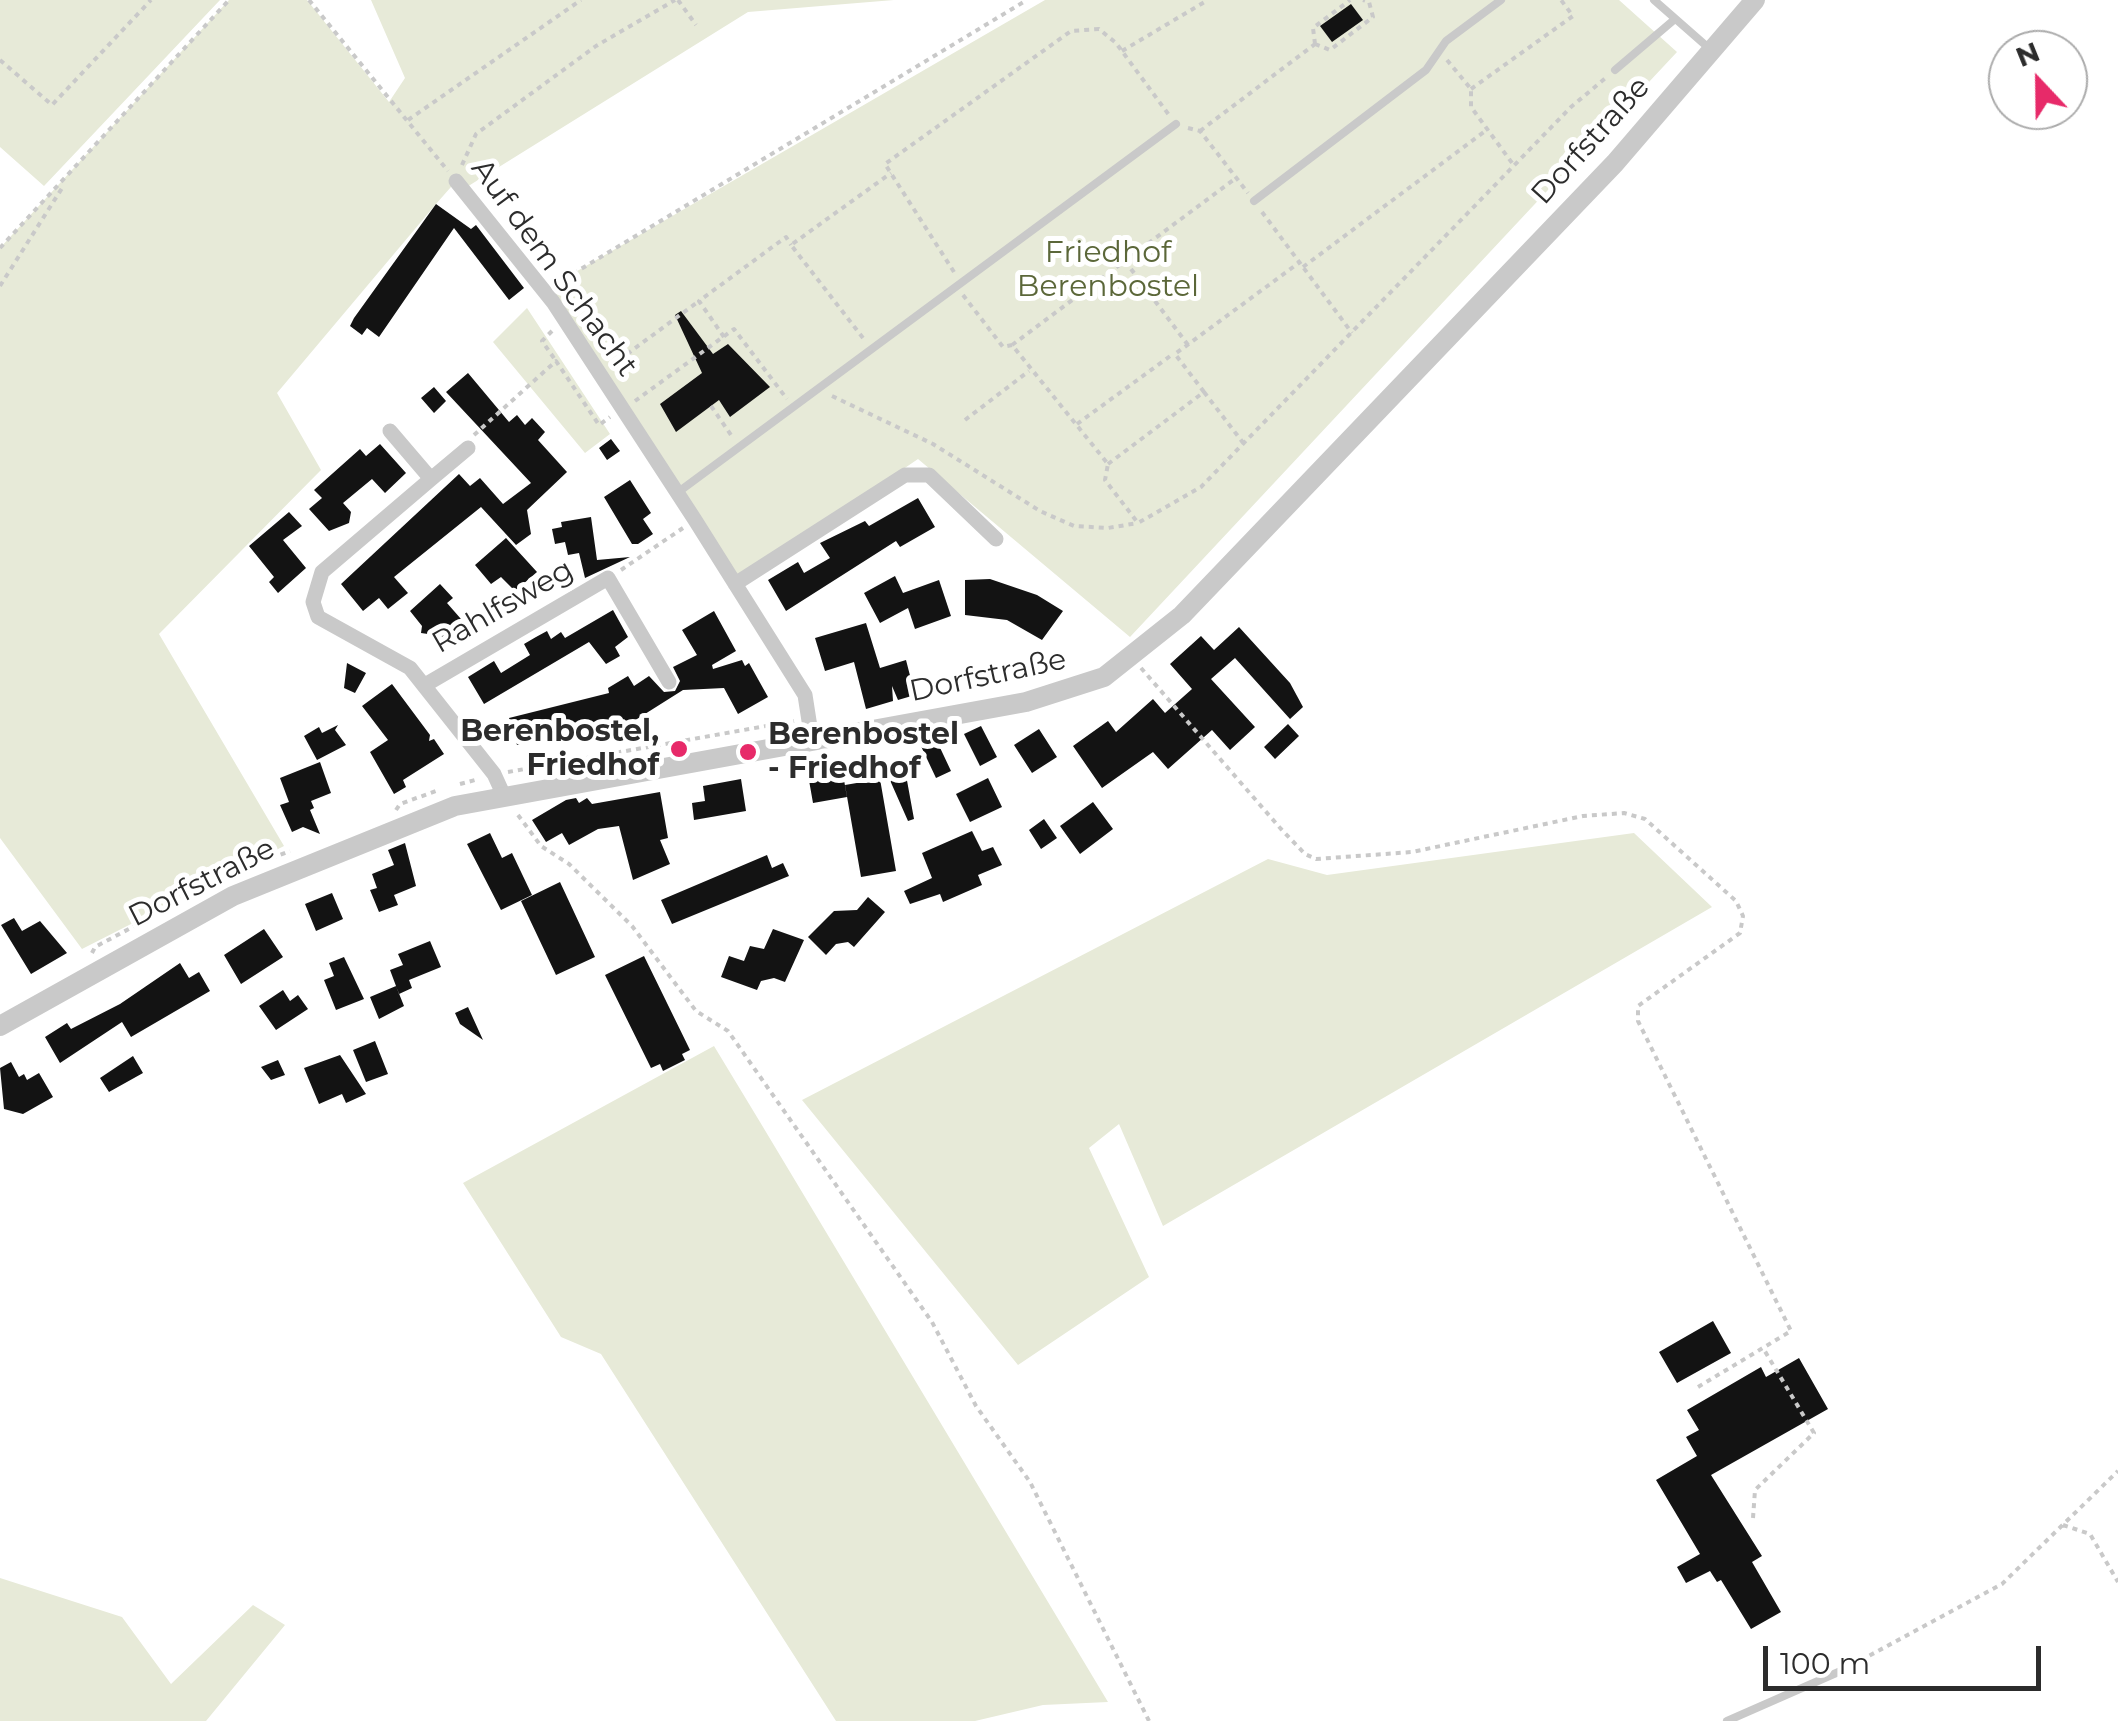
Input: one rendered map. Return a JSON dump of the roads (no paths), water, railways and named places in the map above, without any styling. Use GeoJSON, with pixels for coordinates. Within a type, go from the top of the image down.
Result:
{"type":"FeatureCollection","features":[{"type":"Feature","properties":{"kind":"street","name":"Dorfstraße"},"geometry":{"type":"LineString","coordinates":[[0,1026],[234,896],[420,818],[504,796],[1072,691],[1133,658],[1182,615],[1304,490],[1615,163],[1755,0]]}},
{"type":"Feature","properties":{"kind":"street","name":"Auf dem Schacht"},"geometry":{"type":"LineString","coordinates":[[456,180],[541,292],[553,302],[678,492],[806,695],[812,740]]}},
{"type":"Feature","properties":{"kind":"street"},"geometry":{"type":"LineString","coordinates":[[390,431],[431,479]]}},
{"type":"Feature","properties":{"kind":"street","name":"Rahlfsweg"},"geometry":{"type":"LineString","coordinates":[[468,448],[322,572],[313,602],[318,617],[410,668],[494,774],[504,796]]}},
{"type":"Feature","properties":{"kind":"street"},"geometry":{"type":"LineString","coordinates":[[736,584],[905,475],[929,475],[996,539]]}},
{"type":"Feature","properties":{"kind":"street","name":"Rahlfsweg"},"geometry":{"type":"LineString","coordinates":[[425,685],[608,578],[669,682]]}},
{"type":"Feature","properties":{"kind":"lane"},"geometry":{"type":"LineString","coordinates":[[1254,201],[1426,70],[1440,50],[1501,0]]}},
{"type":"Feature","properties":{"kind":"lane"},"geometry":{"type":"LineString","coordinates":[[1654,0],[1712,52]]}},
{"type":"Feature","properties":{"kind":"lane"},"geometry":{"type":"LineString","coordinates":[[1615,70],[1675,19]]}},
{"type":"Feature","properties":{"kind":"lane"},"geometry":{"type":"LineString","coordinates":[[678,492],[1176,124]]}},
{"type":"Feature","properties":{"kind":"lane"},"geometry":{"type":"LineString","coordinates":[[1727,1721],[1843,1670]]}},
{"type":"Feature","properties":{"kind":"place","name":"Berenbostel, Friedhof"},"geometry":{"type":"Point","coordinates":[679,749]}},
{"type":"Feature","properties":{"kind":"place","name":"Berenbostel - Friedhof"},"geometry":{"type":"Point","coordinates":[748,752]}},
{"type":"Feature","properties":{"kind":"park label","name":"Friedhof Berenbostel"},"geometry":{"type":"Point","coordinates":[1108,270]}}]}
